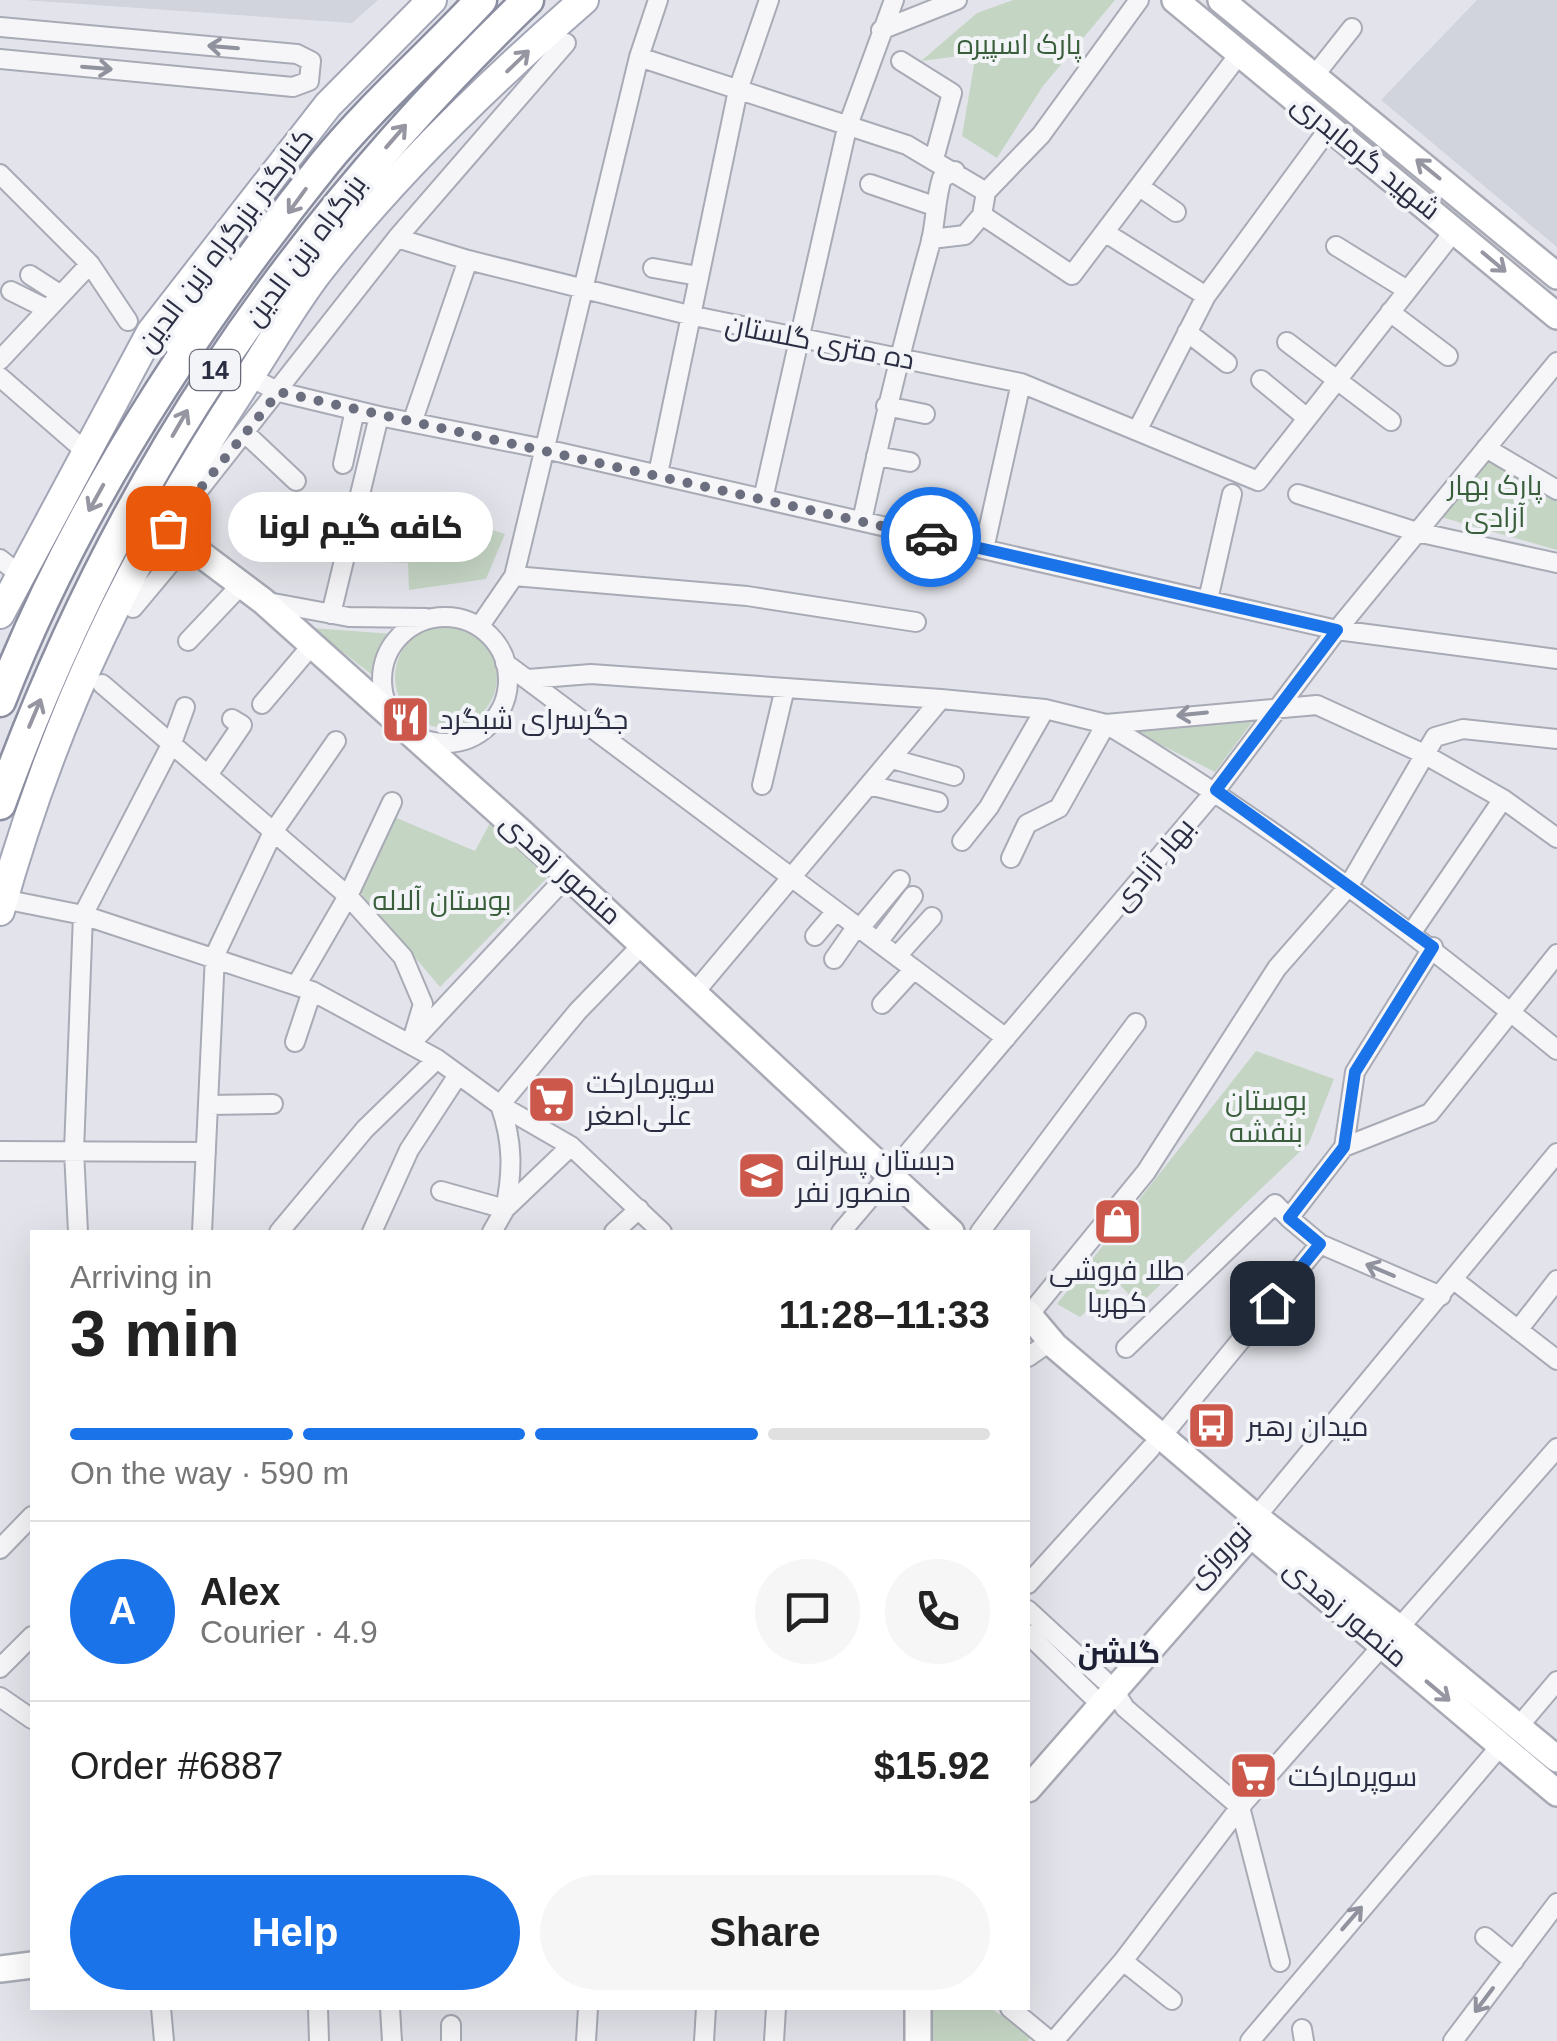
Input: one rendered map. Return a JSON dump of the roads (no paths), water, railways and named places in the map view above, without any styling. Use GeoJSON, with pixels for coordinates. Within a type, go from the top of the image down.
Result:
{"type":"FeatureCollection","features":[{"type":"Feature","properties":{"kind":"highway","name":"بزرگراه زین الدین"},"geometry":{"type":"LineString","coordinates":[[0,701],[38,604],[130,436],[158,395],[326,162],[481,0]]}},
{"type":"Feature","properties":{"kind":"highway","name":"بزرگراه زین الدین"},"geometry":{"type":"LineString","coordinates":[[0,804],[97,569],[198,392],[336,205],[446,79],[528,0]]}},
{"type":"Feature","properties":{"kind":"main road","name":"کنارگذر بزرگراه زین الدین"},"geometry":{"type":"LineString","coordinates":[[0,614],[10,567],[85,451],[151,332],[328,105],[432,0]]}},
{"type":"Feature","properties":{"kind":"main road"},"geometry":{"type":"LineString","coordinates":[[1,901],[27,820],[100,632],[172,530],[250,377],[318,272],[378,204],[437,139],[584,0]]}},
{"type":"Feature","properties":{"kind":"main road","name":"شهید گرمابدری"},"geometry":{"type":"LineString","coordinates":[[1175,0],[1557,316]]}},
{"type":"Feature","properties":{"kind":"main road","name":"شهید گرمابدری"},"geometry":{"type":"LineString","coordinates":[[1221,0],[1557,276]]}},
{"type":"Feature","properties":{"kind":"main road"},"geometry":{"type":"LineString","coordinates":[[158,395],[216,271],[286,160]]}},
{"type":"Feature","properties":{"kind":"main road","name":"منصور زهدی"},"geometry":{"type":"LineString","coordinates":[[172,530],[312,645],[568,875],[949,1230]]}},
{"type":"Feature","properties":{"kind":"main road","name":"منصور زهدی"},"geometry":{"type":"LineString","coordinates":[[1030,1316],[1156,1443],[1249,1525],[1510,1735],[1557,1792]]}},
{"type":"Feature","properties":{"kind":"main road","name":"نوروزی"},"geometry":{"type":"LineString","coordinates":[[1030,1787],[1249,1525]]}},
{"type":"Feature","properties":{"kind":"main road","name":"نوروزی"},"geometry":{"type":"LineString","coordinates":[[1030,1765],[1107,1695]]}},
{"type":"Feature","properties":{"kind":"main road","name":"منصور زهدی"},"geometry":{"type":"LineString","coordinates":[[1510,1735],[1557,1759]]}},
{"type":"Feature","properties":{"kind":"main road"},"geometry":{"type":"LineString","coordinates":[[0,1954],[30,1954]]}},
{"type":"Feature","properties":{"kind":"main road"},"geometry":{"type":"LineString","coordinates":[[0,1970],[30,1965]]}},
{"type":"Feature","properties":{"kind":"main road"},"geometry":{"type":"LineString","coordinates":[[902,2010],[902,2041]]}},
{"type":"Feature","properties":{"kind":"main road"},"geometry":{"type":"LineString","coordinates":[[918,2010],[918,2041]]}},
{"type":"Feature","properties":{"kind":"street"},"geometry":{"type":"LineString","coordinates":[[479,628],[514,576],[638,56],[658,0]]}},
{"type":"Feature","properties":{"kind":"street"},"geometry":{"type":"LineString","coordinates":[[658,474],[738,90],[768,0]]}},
{"type":"Feature","properties":{"kind":"street"},"geometry":{"type":"LineString","coordinates":[[764,499],[847,128],[894,0]]}},
{"type":"Feature","properties":{"kind":"street"},"geometry":{"type":"LineString","coordinates":[[880,30],[957,0]]}},
{"type":"Feature","properties":{"kind":"street"},"geometry":{"type":"LineString","coordinates":[[932,239],[966,235],[982,215],[986,192],[1041,135],[1139,0]]}},
{"type":"Feature","properties":{"kind":"street"},"geometry":{"type":"LineString","coordinates":[[0,27],[297,54],[311,61],[313,72],[309,82],[294,87],[0,59]]}},
{"type":"Feature","properties":{"kind":"street"},"geometry":{"type":"LineString","coordinates":[[1314,76],[1352,28]]}},
{"type":"Feature","properties":{"kind":"street"},"geometry":{"type":"LineString","coordinates":[[133,608],[172,530],[245,433],[397,238],[566,43]]}},
{"type":"Feature","properties":{"kind":"street"},"geometry":{"type":"LineString","coordinates":[[982,215],[1072,275],[1240,53]]}},
{"type":"Feature","properties":{"kind":"street"},"geometry":{"type":"LineString","coordinates":[[638,56],[847,128],[908,144],[986,192]]}},
{"type":"Feature","properties":{"kind":"street"},"geometry":{"type":"LineString","coordinates":[[902,61],[952,92],[934,159]]}},
{"type":"Feature","properties":{"kind":"street"},"geometry":{"type":"LineString","coordinates":[[1138,428],[1206,296],[1330,128]]}},
{"type":"Feature","properties":{"kind":"street"},"geometry":{"type":"LineString","coordinates":[[862,521],[896,357],[932,239],[934,206],[942,178],[955,171]]}},
{"type":"Feature","properties":{"kind":"street"},"geometry":{"type":"LineString","coordinates":[[0,174],[90,264],[128,320]]}},
{"type":"Feature","properties":{"kind":"street"},"geometry":{"type":"LineString","coordinates":[[870,184],[934,206]]}},
{"type":"Feature","properties":{"kind":"street"},"geometry":{"type":"LineString","coordinates":[[1140,187],[1176,212]]}},
{"type":"Feature","properties":{"kind":"street"},"geometry":{"type":"LineString","coordinates":[[1261,380],[1307,418],[1454,230]]}},
{"type":"Feature","properties":{"kind":"street"},"geometry":{"type":"LineString","coordinates":[[1106,233],[1206,296]]}},
{"type":"Feature","properties":{"kind":"street","name":"ده متری گلستان"},"geometry":{"type":"LineString","coordinates":[[397,238],[468,260],[689,315],[1021,383],[1258,480],[1307,418]]}},
{"type":"Feature","properties":{"kind":"street"},"geometry":{"type":"LineString","coordinates":[[1336,246],[1407,290]]}},
{"type":"Feature","properties":{"kind":"street"},"geometry":{"type":"LineString","coordinates":[[413,420],[468,260]]}},
{"type":"Feature","properties":{"kind":"street"},"geometry":{"type":"LineString","coordinates":[[0,360],[90,264]]}},
{"type":"Feature","properties":{"kind":"street"},"geometry":{"type":"LineString","coordinates":[[654,268],[698,276]]}},
{"type":"Feature","properties":{"kind":"street"},"geometry":{"type":"LineString","coordinates":[[30,275],[54,302]]}},
{"type":"Feature","properties":{"kind":"street"},"geometry":{"type":"LineString","coordinates":[[11,290],[54,302]]}},
{"type":"Feature","properties":{"kind":"street"},"geometry":{"type":"LineString","coordinates":[[1390,312],[1448,356]]}},
{"type":"Feature","properties":{"kind":"street"},"geometry":{"type":"LineString","coordinates":[[1187,332],[1227,363]]}},
{"type":"Feature","properties":{"kind":"street"},"geometry":{"type":"LineString","coordinates":[[1287,342],[1390,421]]}},
{"type":"Feature","properties":{"kind":"street","name":"بهار آزادی"},"geometry":{"type":"LineString","coordinates":[[843,1230],[1216,790],[1337,630],[1557,362]]}},
{"type":"Feature","properties":{"kind":"street"},"geometry":{"type":"LineString","coordinates":[[0,377],[85,451]]}},
{"type":"Feature","properties":{"kind":"street"},"geometry":{"type":"LineString","coordinates":[[250,377],[279,392],[379,416],[545,448],[1337,630],[1557,659]]}},
{"type":"Feature","properties":{"kind":"street"},"geometry":{"type":"LineString","coordinates":[[984,549],[1021,383]]}},
{"type":"Feature","properties":{"kind":"street"},"geometry":{"type":"LineString","coordinates":[[886,406],[926,414]]}},
{"type":"Feature","properties":{"kind":"street"},"geometry":{"type":"LineString","coordinates":[[344,464],[355,410]]}},
{"type":"Feature","properties":{"kind":"street"},"geometry":{"type":"LineString","coordinates":[[331,614],[379,416]]}},
{"type":"Feature","properties":{"kind":"street"},"geometry":{"type":"LineString","coordinates":[[245,433],[296,482]]}},
{"type":"Feature","properties":{"kind":"street"},"geometry":{"type":"LineString","coordinates":[[1486,448],[1557,490]]}},
{"type":"Feature","properties":{"kind":"street"},"geometry":{"type":"LineString","coordinates":[[876,456],[910,462]]}},
{"type":"Feature","properties":{"kind":"street"},"geometry":{"type":"LineString","coordinates":[[1208,600],[1232,494]]}},
{"type":"Feature","properties":{"kind":"street"},"geometry":{"type":"LineString","coordinates":[[1298,494],[1418,532],[1557,563]]}},
{"type":"Feature","properties":{"kind":"street"},"geometry":{"type":"LineString","coordinates":[[514,576],[747,596],[916,622]]}},
{"type":"Feature","properties":{"kind":"street"},"geometry":{"type":"LineString","coordinates":[[188,641],[240,586]]}},
{"type":"Feature","properties":{"kind":"street"},"geometry":{"type":"LineString","coordinates":[[262,602],[331,614],[448,617],[479,628],[491,637],[506,663],[1006,1038]]}},
{"type":"Feature","properties":{"kind":"street"},"geometry":{"type":"LineString","coordinates":[[431,618],[402,633],[385,659],[384,693],[406,730],[442,742],[474,736],[499,713],[506,697],[506,663]]}},
{"type":"Feature","properties":{"kind":"street"},"geometry":{"type":"LineString","coordinates":[[262,704],[312,645]]}},
{"type":"Feature","properties":{"kind":"street"},"geometry":{"type":"LineString","coordinates":[[528,679],[591,674],[941,700],[1045,709],[1106,724],[1216,790],[1433,947],[1557,1050]]}},
{"type":"Feature","properties":{"kind":"street"},"geometry":{"type":"LineString","coordinates":[[102,684],[348,896],[403,957],[423,1004],[411,1044]]}},
{"type":"Feature","properties":{"kind":"street"},"geometry":{"type":"LineString","coordinates":[[762,786],[785,688]]}},
{"type":"Feature","properties":{"kind":"street"},"geometry":{"type":"LineString","coordinates":[[695,992],[941,700]]}},
{"type":"Feature","properties":{"kind":"street"},"geometry":{"type":"LineString","coordinates":[[1106,724],[1279,705],[1317,705],[1422,752],[1503,798],[1557,838]]}},
{"type":"Feature","properties":{"kind":"street"},"geometry":{"type":"LineString","coordinates":[[78,1230],[74,1151],[83,914],[172,744],[185,707]]}},
{"type":"Feature","properties":{"kind":"street"},"geometry":{"type":"LineString","coordinates":[[962,841],[989,807],[1045,709]]}},
{"type":"Feature","properties":{"kind":"street"},"geometry":{"type":"LineString","coordinates":[[208,775],[242,725],[232,719]]}},
{"type":"Feature","properties":{"kind":"street"},"geometry":{"type":"LineString","coordinates":[[1011,858],[1027,824],[1059,808],[1106,724]]}},
{"type":"Feature","properties":{"kind":"street"},"geometry":{"type":"LineString","coordinates":[[1030,1312],[1146,1172],[1277,968],[1348,887],[1434,737],[1463,729],[1557,739]]}},
{"type":"Feature","properties":{"kind":"street"},"geometry":{"type":"LineString","coordinates":[[202,1230],[215,956],[273,832],[336,741]]}},
{"type":"Feature","properties":{"kind":"street"},"geometry":{"type":"LineString","coordinates":[[892,759],[954,776]]}},
{"type":"Feature","properties":{"kind":"street"},"geometry":{"type":"LineString","coordinates":[[869,786],[938,802]]}},
{"type":"Feature","properties":{"kind":"street"},"geometry":{"type":"LineString","coordinates":[[1412,932],[1503,798]]}},
{"type":"Feature","properties":{"kind":"street"},"geometry":{"type":"LineString","coordinates":[[295,1042],[304,988],[392,802]]}},
{"type":"Feature","properties":{"kind":"street"},"geometry":{"type":"LineString","coordinates":[[411,1044],[568,875]]}},
{"type":"Feature","properties":{"kind":"street"},"geometry":{"type":"LineString","coordinates":[[834,959],[900,880]]}},
{"type":"Feature","properties":{"kind":"street"},"geometry":{"type":"LineString","coordinates":[[878,942],[913,896]]}},
{"type":"Feature","properties":{"kind":"street"},"geometry":{"type":"LineString","coordinates":[[1,901],[83,914],[304,988],[437,1059],[500,1105],[571,1146],[660,1230]]}},
{"type":"Feature","properties":{"kind":"street"},"geometry":{"type":"LineString","coordinates":[[815,936],[836,910]]}},
{"type":"Feature","properties":{"kind":"street"},"geometry":{"type":"LineString","coordinates":[[897,956],[932,917]]}},
{"type":"Feature","properties":{"kind":"street"},"geometry":{"type":"LineString","coordinates":[[500,1105],[578,1010],[643,944]]}},
{"type":"Feature","properties":{"kind":"street"},"geometry":{"type":"LineString","coordinates":[[1289,1218],[1344,1147],[1355,1072],[1433,947]]}},
{"type":"Feature","properties":{"kind":"street"},"geometry":{"type":"LineString","coordinates":[[1344,1147],[1430,1113],[1557,954]]}},
{"type":"Feature","properties":{"kind":"street"},"geometry":{"type":"LineString","coordinates":[[882,1004],[914,969]]}},
{"type":"Feature","properties":{"kind":"street"},"geometry":{"type":"LineString","coordinates":[[981,1230],[1136,1023]]}},
{"type":"Feature","properties":{"kind":"street"},"geometry":{"type":"LineString","coordinates":[[281,1230],[365,1129],[437,1059]]}},
{"type":"Feature","properties":{"kind":"street"},"geometry":{"type":"LineString","coordinates":[[373,1230],[409,1150],[458,1074]]}},
{"type":"Feature","properties":{"kind":"street"},"geometry":{"type":"LineString","coordinates":[[208,1105],[273,1104]]}},
{"type":"Feature","properties":{"kind":"street"},"geometry":{"type":"LineString","coordinates":[[500,1105],[511,1149],[512,1176],[505,1210]]}},
{"type":"Feature","properties":{"kind":"street"},"geometry":{"type":"LineString","coordinates":[[493,1230],[505,1210],[571,1146]]}},
{"type":"Feature","properties":{"kind":"street"},"geometry":{"type":"LineString","coordinates":[[0,1151],[206,1152]]}},
{"type":"Feature","properties":{"kind":"street"},"geometry":{"type":"LineString","coordinates":[[1249,1525],[1557,1153]]}},
{"type":"Feature","properties":{"kind":"street"},"geometry":{"type":"LineString","coordinates":[[440,1191],[505,1210]]}},
{"type":"Feature","properties":{"kind":"street"},"geometry":{"type":"LineString","coordinates":[[1126,1348],[1275,1204],[1320,1244],[1441,1296]]}},
{"type":"Feature","properties":{"kind":"street"},"geometry":{"type":"LineString","coordinates":[[616,1230],[639,1209]]}},
{"type":"Feature","properties":{"kind":"street"},"geometry":{"type":"LineString","coordinates":[[1030,1582],[1156,1443],[1320,1244]]}},
{"type":"Feature","properties":{"kind":"street"},"geometry":{"type":"LineString","coordinates":[[1454,1280],[1557,1360]]}},
{"type":"Feature","properties":{"kind":"street"},"geometry":{"type":"LineString","coordinates":[[1518,1330],[1557,1280]]}},
{"type":"Feature","properties":{"kind":"street"},"geometry":{"type":"LineString","coordinates":[[1030,1356],[1053,1343]]}},
{"type":"Feature","properties":{"kind":"street"},"geometry":{"type":"LineString","coordinates":[[1013,2010],[1052,2041],[1123,1961],[1240,1807],[1557,1448]]}},
{"type":"Feature","properties":{"kind":"street"},"geometry":{"type":"LineString","coordinates":[[0,1549],[30,1518]]}},
{"type":"Feature","properties":{"kind":"street"},"geometry":{"type":"LineString","coordinates":[[1030,1612],[1107,1695]]}},
{"type":"Feature","properties":{"kind":"street"},"geometry":{"type":"LineString","coordinates":[[1030,1636],[1240,1807],[1280,1962]]}},
{"type":"Feature","properties":{"kind":"street"},"geometry":{"type":"LineString","coordinates":[[0,1668],[30,1638]]}},
{"type":"Feature","properties":{"kind":"street"},"geometry":{"type":"LineString","coordinates":[[1250,2041],[1557,1680]]}},
{"type":"Feature","properties":{"kind":"street"},"geometry":{"type":"LineString","coordinates":[[0,1697],[30,1718]]}},
{"type":"Feature","properties":{"kind":"street"},"geometry":{"type":"LineString","coordinates":[[1453,2041],[1557,1903]]}},
{"type":"Feature","properties":{"kind":"street"},"geometry":{"type":"LineString","coordinates":[[1485,1937],[1514,1960]]}},
{"type":"Feature","properties":{"kind":"street"},"geometry":{"type":"LineString","coordinates":[[1123,1961],[1172,2000]]}},
{"type":"Feature","properties":{"kind":"street"},"geometry":{"type":"LineString","coordinates":[[161,2010],[164,2041]]}},
{"type":"Feature","properties":{"kind":"street"},"geometry":{"type":"LineString","coordinates":[[318,2010],[319,2041]]}},
{"type":"Feature","properties":{"kind":"street"},"geometry":{"type":"LineString","coordinates":[[390,2010],[392,2041]]}},
{"type":"Feature","properties":{"kind":"street"},"geometry":{"type":"LineString","coordinates":[[586,2041],[588,2010]]}},
{"type":"Feature","properties":{"kind":"street"},"geometry":{"type":"LineString","coordinates":[[704,2041],[706,2010]]}},
{"type":"Feature","properties":{"kind":"street"},"geometry":{"type":"LineString","coordinates":[[774,2041],[776,2010]]}},
{"type":"Feature","properties":{"kind":"place","name":"کافه گیم لونا"},"geometry":{"type":"Point","coordinates":[168,528]}},
{"type":"Feature","properties":{"kind":"place","name":"جگرسرای شبگرد"},"geometry":{"type":"Point","coordinates":[405,719]}},
{"type":"Feature","properties":{"kind":"place","name":"سوپرمارکت علی‌اصغر"},"geometry":{"type":"Point","coordinates":[551,1099]}},
{"type":"Feature","properties":{"kind":"place","name":"دبستان پسرانه منصور نفر"},"geometry":{"type":"Point","coordinates":[761,1176]}},
{"type":"Feature","properties":{"kind":"place","name":"طلا فروشی کهربا"},"geometry":{"type":"Point","coordinates":[1117,1222]}},
{"type":"Feature","properties":{"kind":"place","name":"میدان رهبر"},"geometry":{"type":"Point","coordinates":[1212,1426]}},
{"type":"Feature","properties":{"kind":"place","name":"سوپرمارکت"},"geometry":{"type":"Point","coordinates":[1253,1776]}},
{"type":"Feature","properties":{"kind":"district","name":"گلشن"},"geometry":{"type":"Point","coordinates":[1119,1652]}},
{"type":"Feature","properties":{"kind":"park label","name":"پارک اسپیره"},"geometry":{"type":"Point","coordinates":[1019,44]}},
{"type":"Feature","properties":{"kind":"park label","name":"پارک بهار آزادی"},"geometry":{"type":"Point","coordinates":[1495,501]}},
{"type":"Feature","properties":{"kind":"park label","name":"بوستان آلاله"},"geometry":{"type":"Point","coordinates":[442,900]}},
{"type":"Feature","properties":{"kind":"park label","name":"بوستان بنفشه"},"geometry":{"type":"Point","coordinates":[1266,1116]}}]}
